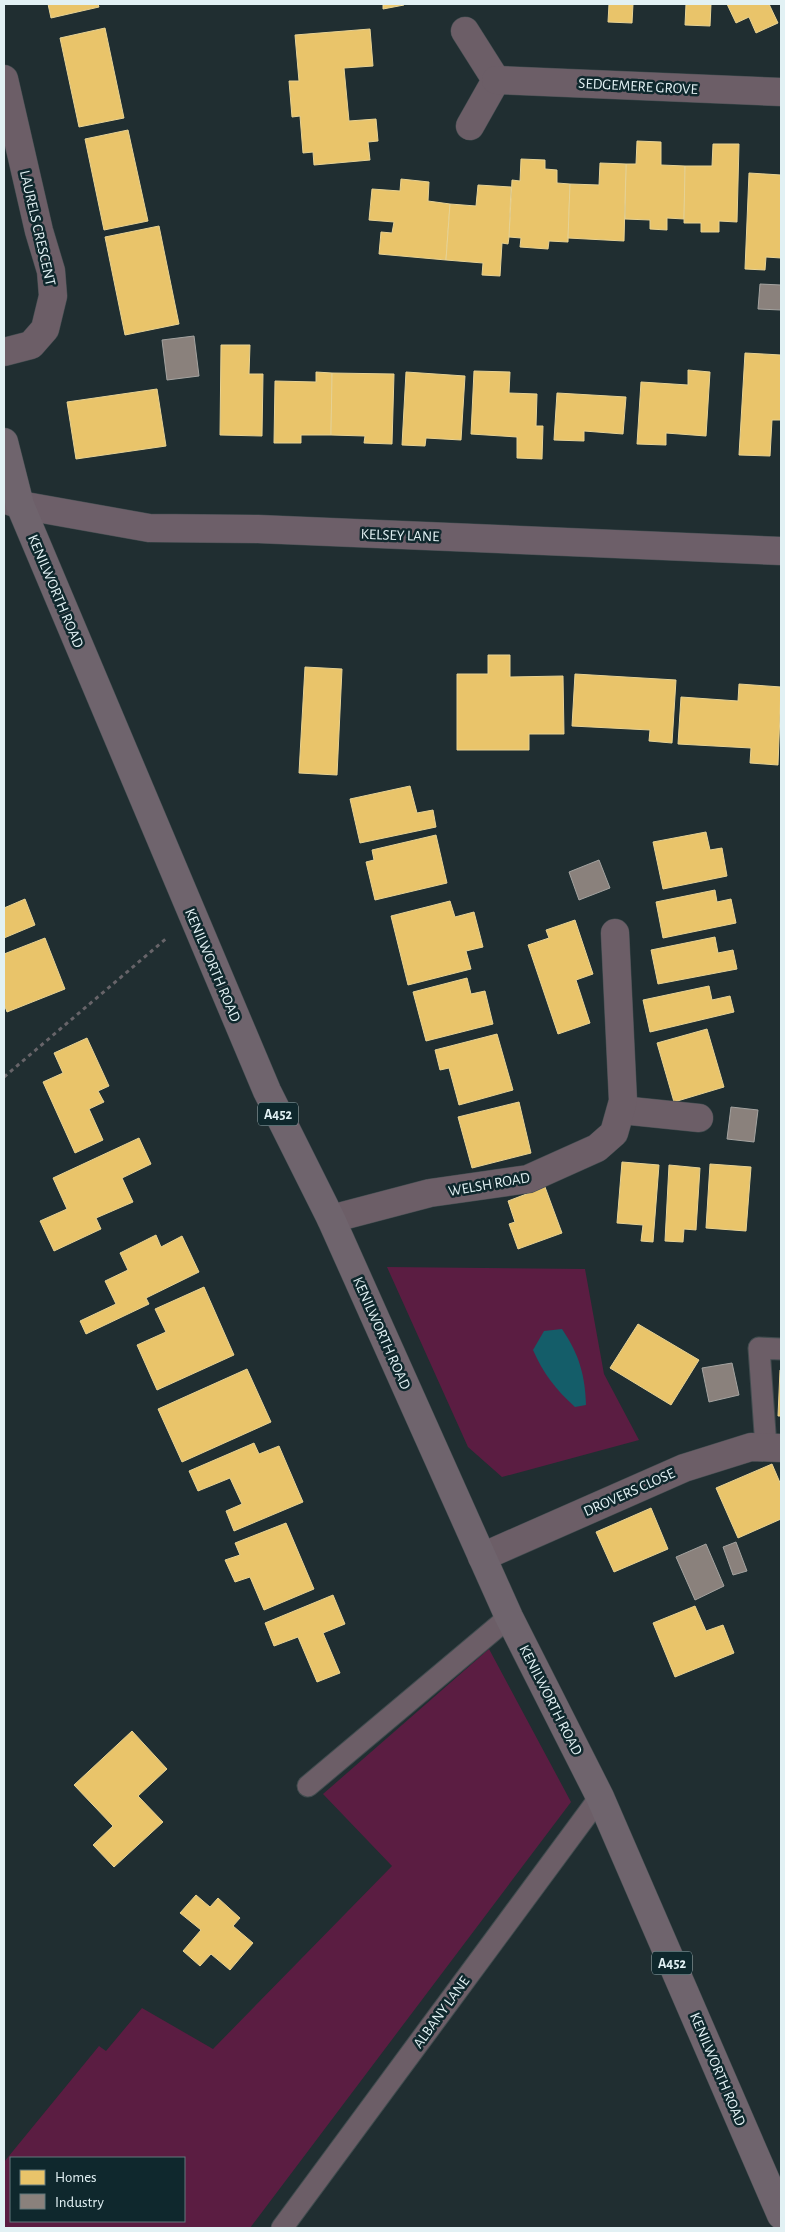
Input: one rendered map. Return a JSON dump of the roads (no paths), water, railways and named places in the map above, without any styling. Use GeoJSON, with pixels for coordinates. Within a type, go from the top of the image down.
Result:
{"type":"FeatureCollection","features":[{"type":"Feature","properties":{"kind":"highway","name":"KENILWORTH ROAD"},"geometry":{"type":"LineString","coordinates":[[4,442],[12,502],[193,916],[267,1092],[330,1219],[509,1617],[600,1797],[781,2215]]}},
{"type":"Feature","properties":{"kind":"main road","name":"KELSEY LANE"},"geometry":{"type":"LineString","coordinates":[[12,502],[149,528],[258,529],[781,551]]}},
{"type":"Feature","properties":{"kind":"street"},"geometry":{"type":"LineString","coordinates":[[465,31],[496,80],[470,126]]}},
{"type":"Feature","properties":{"kind":"street","name":"LAURELS CRESCENT"},"geometry":{"type":"LineString","coordinates":[[4,79],[39,231],[51,271],[54,296],[45,329],[31,345],[4,352]]}},
{"type":"Feature","properties":{"kind":"street","name":"SEDGEMERE GROVE"},"geometry":{"type":"LineString","coordinates":[[496,80],[781,92]]}},
{"type":"Feature","properties":{"kind":"street","name":"WELSH ROAD"},"geometry":{"type":"LineString","coordinates":[[330,1219],[430,1194],[528,1179],[597,1148],[614,1133],[623,1101],[615,933]]}},
{"type":"Feature","properties":{"kind":"street"},"geometry":{"type":"LineString","coordinates":[[620,1110],[699,1118]]}},
{"type":"Feature","properties":{"kind":"street","name":"DROVERS CLOSE"},"geometry":{"type":"LineString","coordinates":[[482,1557],[684,1468],[752,1447],[773,1447]]}},
{"type":"Feature","properties":{"kind":"lane"},"geometry":{"type":"LineString","coordinates":[[773,1447],[759,1348],[781,1349]]}},
{"type":"Feature","properties":{"kind":"lane"},"geometry":{"type":"LineString","coordinates":[[308,1786],[509,1617]]}},
{"type":"Feature","properties":{"kind":"lane","name":"ALBANY LANE"},"geometry":{"type":"LineString","coordinates":[[282,2228],[600,1797]]}},
{"type":"Feature","properties":{"kind":"water"},"geometry":{"type":"Polygon","coordinates":[[[562,1329],[573,1347],[580,1365],[586,1405],[575,1407],[562,1394],[546,1374],[533,1350],[544,1331],[562,1329]]]}}]}
